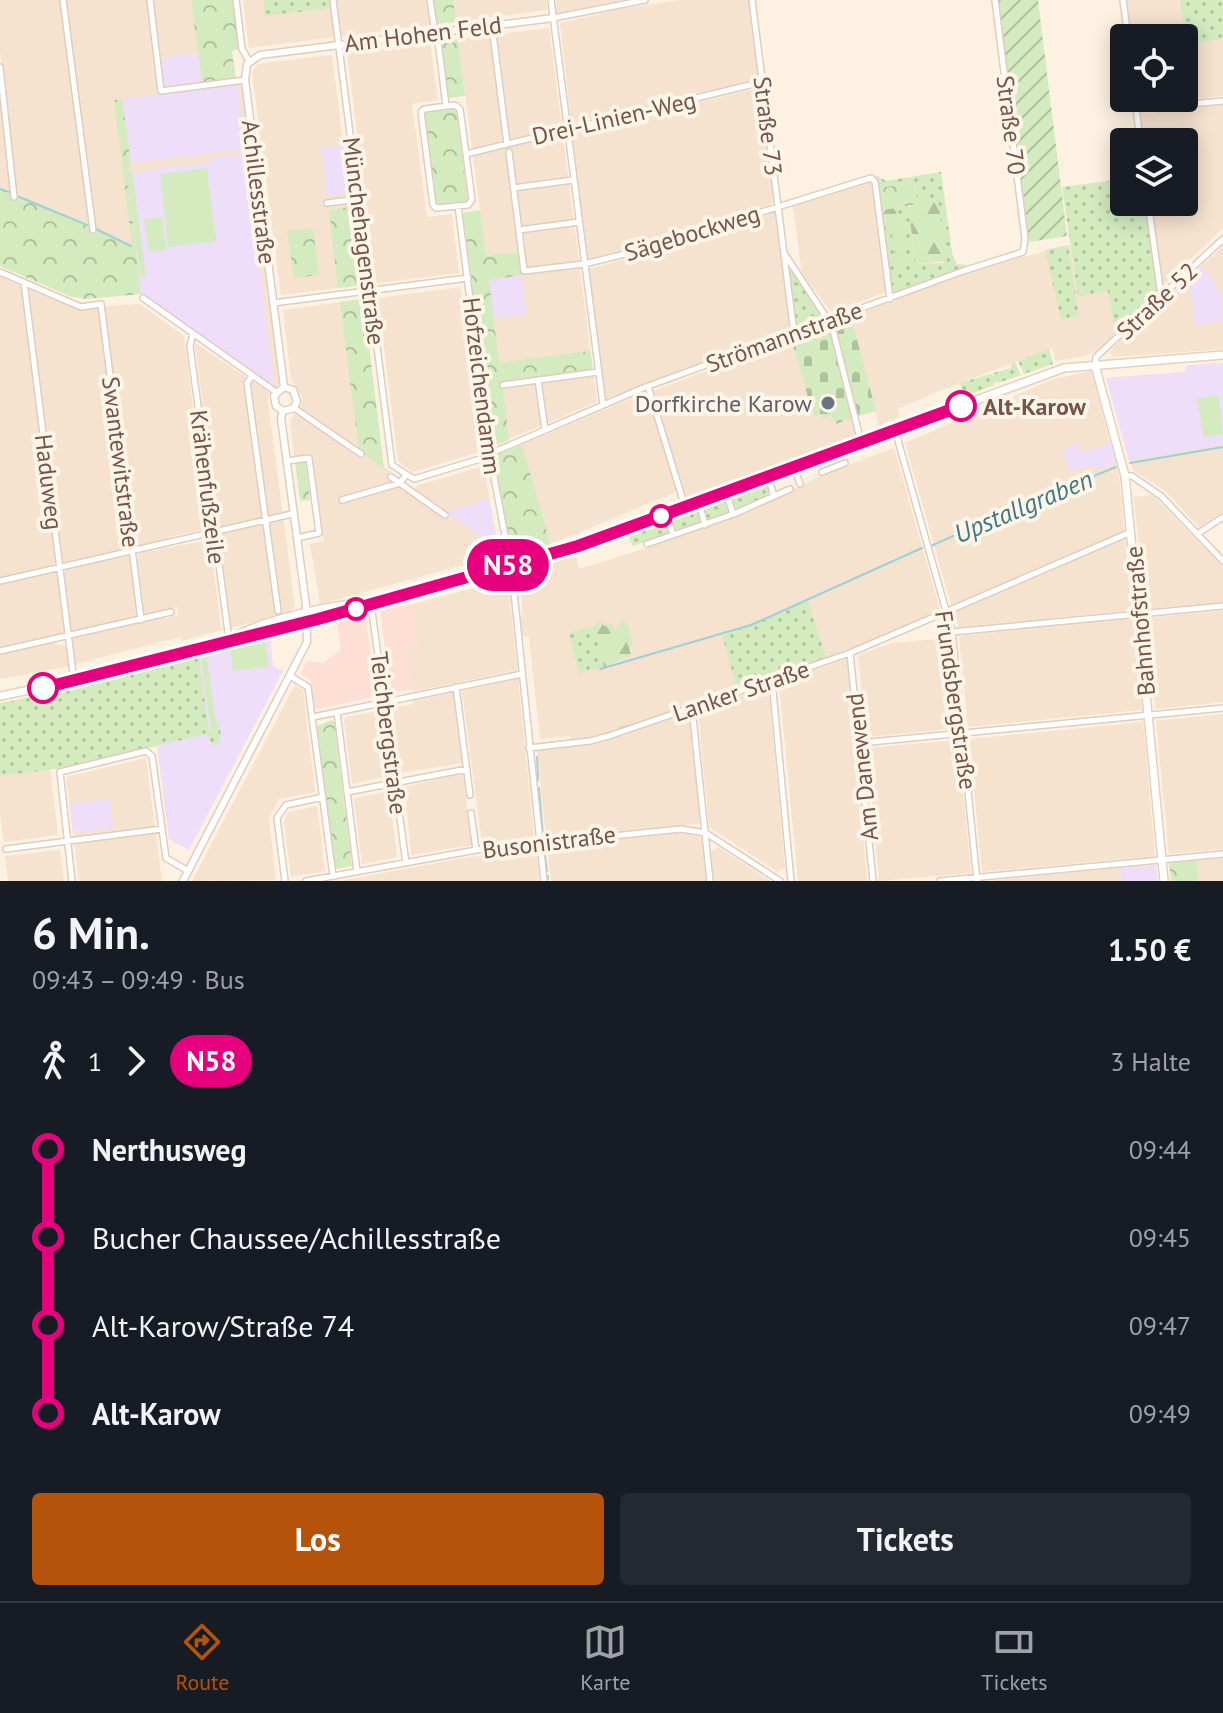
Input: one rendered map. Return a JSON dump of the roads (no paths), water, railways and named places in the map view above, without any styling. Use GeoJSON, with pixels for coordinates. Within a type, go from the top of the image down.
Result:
{"type":"FeatureCollection","features":[{"type":"Feature","properties":{"kind":"main road"},"geometry":{"type":"LineString","coordinates":[[0,696],[74,681],[229,640],[250,630],[356,609],[578,546],[1064,368],[1223,355]]}},
{"type":"Feature","properties":{"kind":"main road","name":"Bahnhofstraße"},"geometry":{"type":"LineString","coordinates":[[1095,365],[1125,476],[1164,881]]}},
{"type":"Feature","properties":{"kind":"street"},"geometry":{"type":"LineString","coordinates":[[63,0],[93,230]]}},
{"type":"Feature","properties":{"kind":"street"},"geometry":{"type":"LineString","coordinates":[[150,0],[161,91],[245,80]]}},
{"type":"Feature","properties":{"kind":"street","name":"Achillesstraße"},"geometry":{"type":"LineString","coordinates":[[236,0],[242,49],[249,61],[245,80],[284,387]]}},
{"type":"Feature","properties":{"kind":"street","name":"Münchehagenstraße"},"geometry":{"type":"LineString","coordinates":[[333,0],[392,465],[406,475]]}},
{"type":"Feature","properties":{"kind":"street","name":"Hofzeichendamm"},"geometry":{"type":"LineString","coordinates":[[430,0],[446,106],[455,105],[460,109],[472,200],[468,205],[458,206],[490,456],[511,565],[544,881]]}},
{"type":"Feature","properties":{"kind":"street"},"geometry":{"type":"LineString","coordinates":[[551,0],[603,405]]}},
{"type":"Feature","properties":{"kind":"street","name":"Am Hohen Feld"},"geometry":{"type":"LineString","coordinates":[[249,61],[260,55],[553,18],[645,0]]}},
{"type":"Feature","properties":{"kind":"street","name":"Straße 73"},"geometry":{"type":"LineString","coordinates":[[752,0],[794,334]]}},
{"type":"Feature","properties":{"kind":"street","name":"Straße 70"},"geometry":{"type":"LineString","coordinates":[[995,0],[1025,249]]}},
{"type":"Feature","properties":{"kind":"street"},"geometry":{"type":"LineString","coordinates":[[1123,0],[1126,24]]}},
{"type":"Feature","properties":{"kind":"street"},"geometry":{"type":"LineString","coordinates":[[492,26],[507,144]]}},
{"type":"Feature","properties":{"kind":"street"},"geometry":{"type":"LineString","coordinates":[[0,67],[14,197]]}},
{"type":"Feature","properties":{"kind":"street","name":"Drei-Linien-Weg"},"geometry":{"type":"LineString","coordinates":[[466,154],[762,82]]}},
{"type":"Feature","properties":{"kind":"street"},"geometry":{"type":"LineString","coordinates":[[1198,103],[1223,101]]}},
{"type":"Feature","properties":{"kind":"street"},"geometry":{"type":"LineString","coordinates":[[446,106],[421,112],[433,205],[436,208],[458,206]]}},
{"type":"Feature","properties":{"kind":"street"},"geometry":{"type":"LineString","coordinates":[[509,152],[519,230],[579,222]]}},
{"type":"Feature","properties":{"kind":"street","name":"Sägebockweg"},"geometry":{"type":"LineString","coordinates":[[519,230],[524,271],[584,264],[633,252],[868,178],[875,182],[890,299]]}},
{"type":"Feature","properties":{"kind":"street"},"geometry":{"type":"LineString","coordinates":[[513,188],[573,180]]}},
{"type":"Feature","properties":{"kind":"street"},"geometry":{"type":"LineString","coordinates":[[327,203],[358,199]]}},
{"type":"Feature","properties":{"kind":"street"},"geometry":{"type":"LineString","coordinates":[[1150,216],[1160,288],[1164,294]]}},
{"type":"Feature","properties":{"kind":"street","name":"Straße 52"},"geometry":{"type":"LineString","coordinates":[[1095,365],[1096,357],[1223,239]]}},
{"type":"Feature","properties":{"kind":"street","name":"Strömannstraße"},"geometry":{"type":"LineString","coordinates":[[406,475],[414,479],[490,456],[648,386],[1025,249]]}},
{"type":"Feature","properties":{"kind":"street","name":"Straße 73"},"geometry":{"type":"LineString","coordinates":[[783,252],[829,321],[861,442]]}},
{"type":"Feature","properties":{"kind":"street"},"geometry":{"type":"LineString","coordinates":[[0,272],[24,282]]}},
{"type":"Feature","properties":{"kind":"street"},"geometry":{"type":"LineString","coordinates":[[273,303],[468,278]]}},
{"type":"Feature","properties":{"kind":"street","name":"Swantewitstraße"},"geometry":{"type":"LineString","coordinates":[[24,282],[81,307],[101,304],[141,620]]}},
{"type":"Feature","properties":{"kind":"street","name":"Haduweg"},"geometry":{"type":"LineString","coordinates":[[24,282],[74,681]]}},
{"type":"Feature","properties":{"kind":"street"},"geometry":{"type":"LineString","coordinates":[[143,298],[276,392]]}},
{"type":"Feature","properties":{"kind":"street","name":"Krähenfußzeile"},"geometry":{"type":"LineString","coordinates":[[193,334],[190,346],[229,640]]}},
{"type":"Feature","properties":{"kind":"street"},"geometry":{"type":"LineString","coordinates":[[503,385],[598,372]]}},
{"type":"Feature","properties":{"kind":"street"},"geometry":{"type":"LineString","coordinates":[[252,376],[247,383],[278,611]]}},
{"type":"Feature","properties":{"kind":"street"},"geometry":{"type":"LineString","coordinates":[[538,380],[545,430]]}},
{"type":"Feature","properties":{"kind":"street"},"geometry":{"type":"LineString","coordinates":[[648,386],[685,508]]}},
{"type":"Feature","properties":{"kind":"street"},"geometry":{"type":"LineString","coordinates":[[283,411],[274,402],[276,392],[284,387],[296,393],[294,408]]}},
{"type":"Feature","properties":{"kind":"street"},"geometry":{"type":"LineString","coordinates":[[283,411],[294,408],[361,454]]}},
{"type":"Feature","properties":{"kind":"street"},"geometry":{"type":"LineString","coordinates":[[183,881],[307,642],[307,617],[281,418],[283,411]]}},
{"type":"Feature","properties":{"kind":"street","name":"Frundsbergstraße"},"geometry":{"type":"LineString","coordinates":[[895,430],[952,632],[977,879]]}},
{"type":"Feature","properties":{"kind":"street"},"geometry":{"type":"LineString","coordinates":[[832,453],[838,466]]}},
{"type":"Feature","properties":{"kind":"street"},"geometry":{"type":"LineString","coordinates":[[286,461],[309,458],[316,503],[319,533],[296,538]]}},
{"type":"Feature","properties":{"kind":"street"},"geometry":{"type":"LineString","coordinates":[[822,472],[845,463]]}},
{"type":"Feature","properties":{"kind":"street"},"geometry":{"type":"LineString","coordinates":[[794,467],[800,484]]}},
{"type":"Feature","properties":{"kind":"street"},"geometry":{"type":"LineString","coordinates":[[342,500],[400,483],[406,475]]}},
{"type":"Feature","properties":{"kind":"street"},"geometry":{"type":"LineString","coordinates":[[1125,476],[1132,476],[1161,496],[1223,561]]}},
{"type":"Feature","properties":{"kind":"street"},"geometry":{"type":"LineString","coordinates":[[391,477],[445,515]]}},
{"type":"Feature","properties":{"kind":"street"},"geometry":{"type":"LineString","coordinates":[[768,477],[774,496]]}},
{"type":"Feature","properties":{"kind":"street"},"geometry":{"type":"LineString","coordinates":[[647,544],[734,514],[790,489]]}},
{"type":"Feature","properties":{"kind":"street"},"geometry":{"type":"LineString","coordinates":[[726,492],[734,514]]}},
{"type":"Feature","properties":{"kind":"street"},"geometry":{"type":"LineString","coordinates":[[699,502],[705,525]]}},
{"type":"Feature","properties":{"kind":"street"},"geometry":{"type":"LineString","coordinates":[[0,581],[292,514]]}},
{"type":"Feature","properties":{"kind":"street"},"geometry":{"type":"LineString","coordinates":[[666,514],[673,535]]}},
{"type":"Feature","properties":{"kind":"street"},"geometry":{"type":"LineString","coordinates":[[1197,534],[1223,517]]}},
{"type":"Feature","properties":{"kind":"street","name":"Lanker Straße"},"geometry":{"type":"LineString","coordinates":[[529,748],[599,739],[772,681],[850,653],[1131,532]]}},
{"type":"Feature","properties":{"kind":"street","name":"Teichbergstraße"},"geometry":{"type":"LineString","coordinates":[[370,603],[406,863]]}},
{"type":"Feature","properties":{"kind":"street"},"geometry":{"type":"LineString","coordinates":[[952,632],[1223,606]]}},
{"type":"Feature","properties":{"kind":"street"},"geometry":{"type":"LineString","coordinates":[[0,651],[171,612]]}},
{"type":"Feature","properties":{"kind":"street","name":"Am Danewend"},"geometry":{"type":"LineString","coordinates":[[850,653],[873,881]]}},
{"type":"Feature","properties":{"kind":"street"},"geometry":{"type":"LineString","coordinates":[[313,717],[522,674]]}},
{"type":"Feature","properties":{"kind":"street"},"geometry":{"type":"LineString","coordinates":[[290,676],[308,687],[333,876]]}},
{"type":"Feature","properties":{"kind":"street"},"geometry":{"type":"LineString","coordinates":[[772,681],[791,881]]}},
{"type":"Feature","properties":{"kind":"street"},"geometry":{"type":"LineString","coordinates":[[456,687],[470,795]]}},
{"type":"Feature","properties":{"kind":"street"},"geometry":{"type":"LineString","coordinates":[[692,708],[710,881]]}},
{"type":"Feature","properties":{"kind":"street"},"geometry":{"type":"LineString","coordinates":[[860,743],[1223,708]]}},
{"type":"Feature","properties":{"kind":"street","name":"Teichbergstraße"},"geometry":{"type":"LineString","coordinates":[[337,712],[357,871]]}},
{"type":"Feature","properties":{"kind":"street"},"geometry":{"type":"LineString","coordinates":[[72,881],[58,775],[63,770],[146,751],[151,753],[166,858],[188,871]]}},
{"type":"Feature","properties":{"kind":"street"},"geometry":{"type":"LineString","coordinates":[[347,792],[467,769]]}},
{"type":"Feature","properties":{"kind":"street"},"geometry":{"type":"LineString","coordinates":[[285,881],[276,822],[280,811],[286,805],[323,797]]}},
{"type":"Feature","properties":{"kind":"street"},"geometry":{"type":"LineString","coordinates":[[471,813],[476,850]]}},
{"type":"Feature","properties":{"kind":"street"},"geometry":{"type":"LineString","coordinates":[[6,849],[162,829]]}},
{"type":"Feature","properties":{"kind":"street","name":"Busonistraße"},"geometry":{"type":"LineString","coordinates":[[306,881],[476,850],[681,829],[706,833],[780,881]]}},
{"type":"Feature","properties":{"kind":"street"},"geometry":{"type":"LineString","coordinates":[[940,881],[1223,854]]}},
{"type":"Feature","properties":{"kind":"waterway"},"geometry":{"type":"LineString","coordinates":[[0,189],[9,192]]}},
{"type":"Feature","properties":{"kind":"waterway"},"geometry":{"type":"LineString","coordinates":[[17,196],[87,225]]}},
{"type":"Feature","properties":{"kind":"waterway"},"geometry":{"type":"LineString","coordinates":[[96,229],[131,246]]}},
{"type":"Feature","properties":{"kind":"waterway","name":"Upstallgraben"},"geometry":{"type":"LineString","coordinates":[[1130,463],[1223,447]]}},
{"type":"Feature","properties":{"kind":"waterway","name":"Upstallgraben"},"geometry":{"type":"LineString","coordinates":[[931,546],[1116,467]]}},
{"type":"Feature","properties":{"kind":"waterway"},"geometry":{"type":"LineString","coordinates":[[600,669],[751,625],[922,548]]}},
{"type":"Feature","properties":{"kind":"waterway"},"geometry":{"type":"LineString","coordinates":[[619,729],[628,726]]}},
{"type":"Feature","properties":{"kind":"waterway"},"geometry":{"type":"LineString","coordinates":[[599,736],[612,732]]}},
{"type":"Feature","properties":{"kind":"waterway"},"geometry":{"type":"LineString","coordinates":[[578,740],[593,738]]}},
{"type":"Feature","properties":{"kind":"waterway"},"geometry":{"type":"LineString","coordinates":[[541,744],[566,741]]}},
{"type":"Feature","properties":{"kind":"waterway"},"geometry":{"type":"LineString","coordinates":[[537,757],[538,780]]}},
{"type":"Feature","properties":{"kind":"waterway"},"geometry":{"type":"LineString","coordinates":[[539,788],[543,835]]}},
{"type":"Feature","properties":{"kind":"waterway"},"geometry":{"type":"LineString","coordinates":[[544,849],[547,871]]}},
{"type":"Feature","properties":{"kind":"place","name":"Dorfkirche Karow"},"geometry":{"type":"Point","coordinates":[828,403]}},
{"type":"Feature","properties":{"kind":"place","name":"Alt-Karow"},"geometry":{"type":"Point","coordinates":[961,406]}}]}
